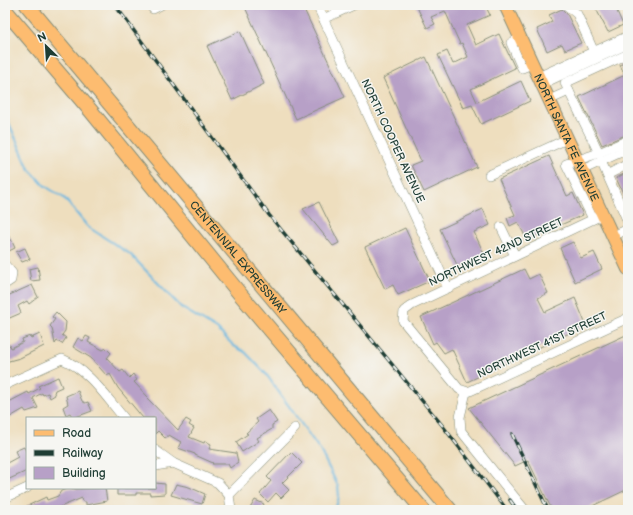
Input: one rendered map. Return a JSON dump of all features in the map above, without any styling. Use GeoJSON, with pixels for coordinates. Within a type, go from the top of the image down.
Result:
{"type":"FeatureCollection","features":[{"type":"Feature","properties":{"kind":"highway","name":"CENTENNIAL EXPRESSWAY"},"geometry":{"type":"LineString","coordinates":[[27,5],[450,510]]}},
{"type":"Feature","properties":{"kind":"highway","name":"CENTENNIAL EXPRESSWAY"},"geometry":{"type":"LineString","coordinates":[[5,10],[240,294],[424,510]]}},
{"type":"Feature","properties":{"kind":"highway"},"geometry":{"type":"LineString","coordinates":[[5,19],[51,64]]}},
{"type":"Feature","properties":{"kind":"highway"},"geometry":{"type":"LineString","coordinates":[[395,475],[413,510]]}},
{"type":"Feature","properties":{"kind":"main road","name":"NORTH SANTA FE AVENUE"},"geometry":{"type":"LineString","coordinates":[[505,5],[579,165],[598,217],[613,236],[628,269]]}},
{"type":"Feature","properties":{"kind":"street","name":"NORTH COOPER AVENUE"},"geometry":{"type":"LineString","coordinates":[[317,5],[448,288]]}},
{"type":"Feature","properties":{"kind":"street"},"geometry":{"type":"LineString","coordinates":[[323,19],[354,5]]}},
{"type":"Feature","properties":{"kind":"street"},"geometry":{"type":"LineString","coordinates":[[566,5],[577,14],[601,55]]}},
{"type":"Feature","properties":{"kind":"street"},"geometry":{"type":"LineString","coordinates":[[627,219],[565,83],[628,36]]}},
{"type":"Feature","properties":{"kind":"street"},"geometry":{"type":"LineString","coordinates":[[540,80],[628,44]]}},
{"type":"Feature","properties":{"kind":"street"},"geometry":{"type":"LineString","coordinates":[[601,55],[628,54]]}},
{"type":"Feature","properties":{"kind":"street"},"geometry":{"type":"LineString","coordinates":[[549,100],[569,91]]}},
{"type":"Feature","properties":{"kind":"street"},"geometry":{"type":"LineString","coordinates":[[489,175],[567,139]]}},
{"type":"Feature","properties":{"kind":"street"},"geometry":{"type":"LineString","coordinates":[[600,157],[628,140]]}},
{"type":"Feature","properties":{"kind":"street"},"geometry":{"type":"LineString","coordinates":[[598,217],[566,164],[579,165],[628,149]]}},
{"type":"Feature","properties":{"kind":"street"},"geometry":{"type":"LineString","coordinates":[[607,175],[628,164]]}},
{"type":"Feature","properties":{"kind":"street","name":"NORTHWEST 42ND STREET"},"geometry":{"type":"LineString","coordinates":[[466,392],[459,389],[407,328],[403,321],[403,313],[408,307],[598,217]]}},
{"type":"Feature","properties":{"kind":"street"},"geometry":{"type":"LineString","coordinates":[[501,227],[515,256]]}},
{"type":"Feature","properties":{"kind":"street"},"geometry":{"type":"LineString","coordinates":[[613,236],[628,229]]}},
{"type":"Feature","properties":{"kind":"street"},"geometry":{"type":"LineString","coordinates":[[5,265],[12,273],[10,280],[5,284]]}},
{"type":"Feature","properties":{"kind":"street","name":"NORTHWEST 41ST STREET"},"geometry":{"type":"LineString","coordinates":[[466,392],[474,391],[628,318]]}},
{"type":"Feature","properties":{"kind":"street"},"geometry":{"type":"LineString","coordinates":[[5,385],[62,359],[73,363],[87,374],[123,417]]}},
{"type":"Feature","properties":{"kind":"street"},"geometry":{"type":"LineString","coordinates":[[466,392],[461,408],[461,431],[525,510]]}},
{"type":"Feature","properties":{"kind":"street"},"geometry":{"type":"LineString","coordinates":[[229,495],[295,428]]}},
{"type":"Feature","properties":{"kind":"street"},"geometry":{"type":"LineString","coordinates":[[156,451],[173,463],[218,483],[229,495],[231,510]]}},
{"type":"Feature","properties":{"kind":"street"},"geometry":{"type":"LineString","coordinates":[[156,466],[173,463]]}},
{"type":"Feature","properties":{"kind":"street"},"geometry":{"type":"LineString","coordinates":[[5,498],[26,488]]}},
{"type":"Feature","properties":{"kind":"building"},"geometry":{"type":"Polygon","coordinates":[[[244,5],[302,5],[345,97],[296,119],[244,5]]]}},
{"type":"Feature","properties":{"kind":"building"},"geometry":{"type":"Polygon","coordinates":[[[416,5],[485,5],[490,15],[467,25],[476,45],[499,34],[515,68],[471,89],[477,102],[521,81],[530,101],[481,124],[472,105],[463,108],[438,55],[447,51],[453,64],[468,57],[462,43],[460,44],[445,11],[431,17],[435,24],[427,28],[416,5]]]}},
{"type":"Feature","properties":{"kind":"building"},"geometry":{"type":"Polygon","coordinates":[[[594,5],[626,5],[616,9],[623,25],[608,32],[594,5]]]}},
{"type":"Feature","properties":{"kind":"building"},"geometry":{"type":"Polygon","coordinates":[[[562,9],[567,14],[581,43],[565,50],[562,44],[547,51],[537,29],[552,22],[549,15],[562,9]]]}},
{"type":"Feature","properties":{"kind":"building"},"geometry":{"type":"Polygon","coordinates":[[[240,31],[264,84],[232,100],[207,46],[240,31]]]}},
{"type":"Feature","properties":{"kind":"building"},"geometry":{"type":"Polygon","coordinates":[[[426,57],[477,167],[424,192],[411,165],[421,161],[383,78],[426,57]]]}},
{"type":"Feature","properties":{"kind":"building"},"geometry":{"type":"Polygon","coordinates":[[[628,61],[628,134],[602,145],[579,97],[625,75],[620,65],[628,61]]]}},
{"type":"Feature","properties":{"kind":"building"},"geometry":{"type":"Polygon","coordinates":[[[549,156],[567,196],[573,193],[583,215],[527,240],[518,222],[510,226],[507,218],[515,215],[499,179],[549,156]]]}},
{"type":"Feature","properties":{"kind":"building"},"geometry":{"type":"Polygon","coordinates":[[[628,172],[628,204],[616,178],[628,172]]]}},
{"type":"Feature","properties":{"kind":"building"},"geometry":{"type":"Polygon","coordinates":[[[319,202],[339,243],[333,246],[303,209],[319,202]]]}},
{"type":"Feature","properties":{"kind":"building"},"geometry":{"type":"Polygon","coordinates":[[[483,209],[490,225],[474,232],[485,256],[459,269],[440,229],[483,209]]]}},
{"type":"Feature","properties":{"kind":"building"},"geometry":{"type":"Polygon","coordinates":[[[405,228],[430,281],[398,295],[393,285],[385,289],[365,247],[405,228]]]}},
{"type":"Feature","properties":{"kind":"building"},"geometry":{"type":"Polygon","coordinates":[[[10,237],[15,248],[7,252],[5,239],[10,237]]]}},
{"type":"Feature","properties":{"kind":"building"},"geometry":{"type":"Polygon","coordinates":[[[573,242],[581,258],[594,252],[602,269],[575,282],[560,248],[573,242]]]}},
{"type":"Feature","properties":{"kind":"building"},"geometry":{"type":"Polygon","coordinates":[[[25,248],[30,259],[22,262],[16,252],[25,248]]]}},
{"type":"Feature","properties":{"kind":"building"},"geometry":{"type":"Polygon","coordinates":[[[38,267],[40,280],[31,281],[29,269],[38,267]]]}},
{"type":"Feature","properties":{"kind":"building"},"geometry":{"type":"Polygon","coordinates":[[[524,269],[529,279],[539,274],[548,293],[538,298],[545,312],[575,298],[586,325],[467,382],[452,349],[444,353],[436,342],[433,344],[421,317],[524,269]]]}},
{"type":"Feature","properties":{"kind":"building"},"geometry":{"type":"Polygon","coordinates":[[[32,285],[38,297],[29,304],[27,301],[18,306],[21,313],[5,320],[5,305],[8,304],[5,297],[32,285]]]}},
{"type":"Feature","properties":{"kind":"building"},"geometry":{"type":"Polygon","coordinates":[[[56,312],[66,322],[65,331],[62,335],[66,338],[62,344],[57,341],[55,344],[52,328],[50,326],[55,319],[52,317],[56,312]]]}},
{"type":"Feature","properties":{"kind":"building"},"geometry":{"type":"Polygon","coordinates":[[[40,334],[44,346],[20,358],[5,362],[5,347],[10,345],[11,348],[23,342],[22,339],[30,336],[31,338],[40,334]]]}},
{"type":"Feature","properties":{"kind":"building"},"geometry":{"type":"Polygon","coordinates":[[[628,334],[628,489],[584,510],[552,510],[528,460],[515,466],[469,408],[628,334]]]}},
{"type":"Feature","properties":{"kind":"building"},"geometry":{"type":"Polygon","coordinates":[[[86,336],[90,338],[88,342],[103,350],[106,348],[111,353],[107,358],[120,372],[123,370],[129,378],[133,374],[137,380],[134,382],[148,397],[147,398],[178,430],[186,419],[191,422],[189,425],[194,428],[189,437],[211,444],[209,449],[236,453],[238,462],[230,468],[228,464],[212,464],[213,463],[195,454],[178,448],[181,442],[169,435],[165,438],[158,431],[156,433],[156,417],[142,417],[118,388],[110,374],[107,376],[91,358],[73,347],[78,338],[83,341],[86,336]]]}},
{"type":"Feature","properties":{"kind":"building"},"geometry":{"type":"Polygon","coordinates":[[[58,377],[62,387],[55,390],[55,395],[50,398],[48,393],[43,395],[42,393],[33,398],[38,408],[26,412],[24,409],[5,420],[5,404],[28,392],[29,394],[40,388],[38,386],[58,377]]]}},
{"type":"Feature","properties":{"kind":"building"},"geometry":{"type":"Polygon","coordinates":[[[78,391],[82,401],[85,403],[88,402],[92,411],[76,417],[72,417],[70,413],[66,415],[63,407],[68,404],[66,396],[78,391]]]}},
{"type":"Feature","properties":{"kind":"building"},"geometry":{"type":"Polygon","coordinates":[[[269,410],[277,422],[272,425],[272,429],[257,438],[259,441],[242,452],[236,442],[248,434],[246,433],[258,422],[256,419],[269,410]]]}},
{"type":"Feature","properties":{"kind":"building"},"geometry":{"type":"Polygon","coordinates":[[[24,447],[26,451],[26,471],[5,481],[5,464],[18,457],[15,451],[24,447]]]}},
{"type":"Feature","properties":{"kind":"building"},"geometry":{"type":"Polygon","coordinates":[[[291,452],[302,463],[282,483],[289,490],[281,498],[276,493],[268,502],[260,494],[271,481],[267,477],[291,452]]]}},
{"type":"Feature","properties":{"kind":"building"},"geometry":{"type":"Polygon","coordinates":[[[156,483],[165,484],[165,494],[150,495],[150,493],[136,493],[136,495],[117,495],[117,489],[156,489],[156,483]]]}},
{"type":"Feature","properties":{"kind":"building"},"geometry":{"type":"Polygon","coordinates":[[[176,484],[189,487],[205,494],[202,504],[171,495],[176,484]]]}},
{"type":"Feature","properties":{"kind":"building"},"geometry":{"type":"Polygon","coordinates":[[[66,489],[105,489],[107,501],[86,505],[86,502],[83,502],[82,498],[53,510],[19,510],[46,497],[47,500],[58,496],[61,491],[66,489]]]}},
{"type":"Feature","properties":{"kind":"building"},"geometry":{"type":"Polygon","coordinates":[[[255,500],[264,504],[262,509],[265,510],[249,510],[255,500]]]}},
{"type":"Feature","properties":{"kind":"waterway"},"geometry":{"type":"LineString","coordinates":[[5,114],[29,169],[45,186],[64,198],[88,227],[130,254],[182,308],[217,329],[234,346],[245,352],[266,374],[320,450],[338,486],[339,497],[335,510]]}},
{"type":"Feature","properties":{"kind":"railway"},"geometry":{"type":"LineString","coordinates":[[115,5],[269,215],[442,425],[507,510]]}},
{"type":"Feature","properties":{"kind":"railway"},"geometry":{"type":"LineString","coordinates":[[512,434],[548,510]]}},
{"type":"Feature","properties":{"kind":"railway"},"geometry":{"type":"LineString","coordinates":[[510,500],[517,510]]}}]}
